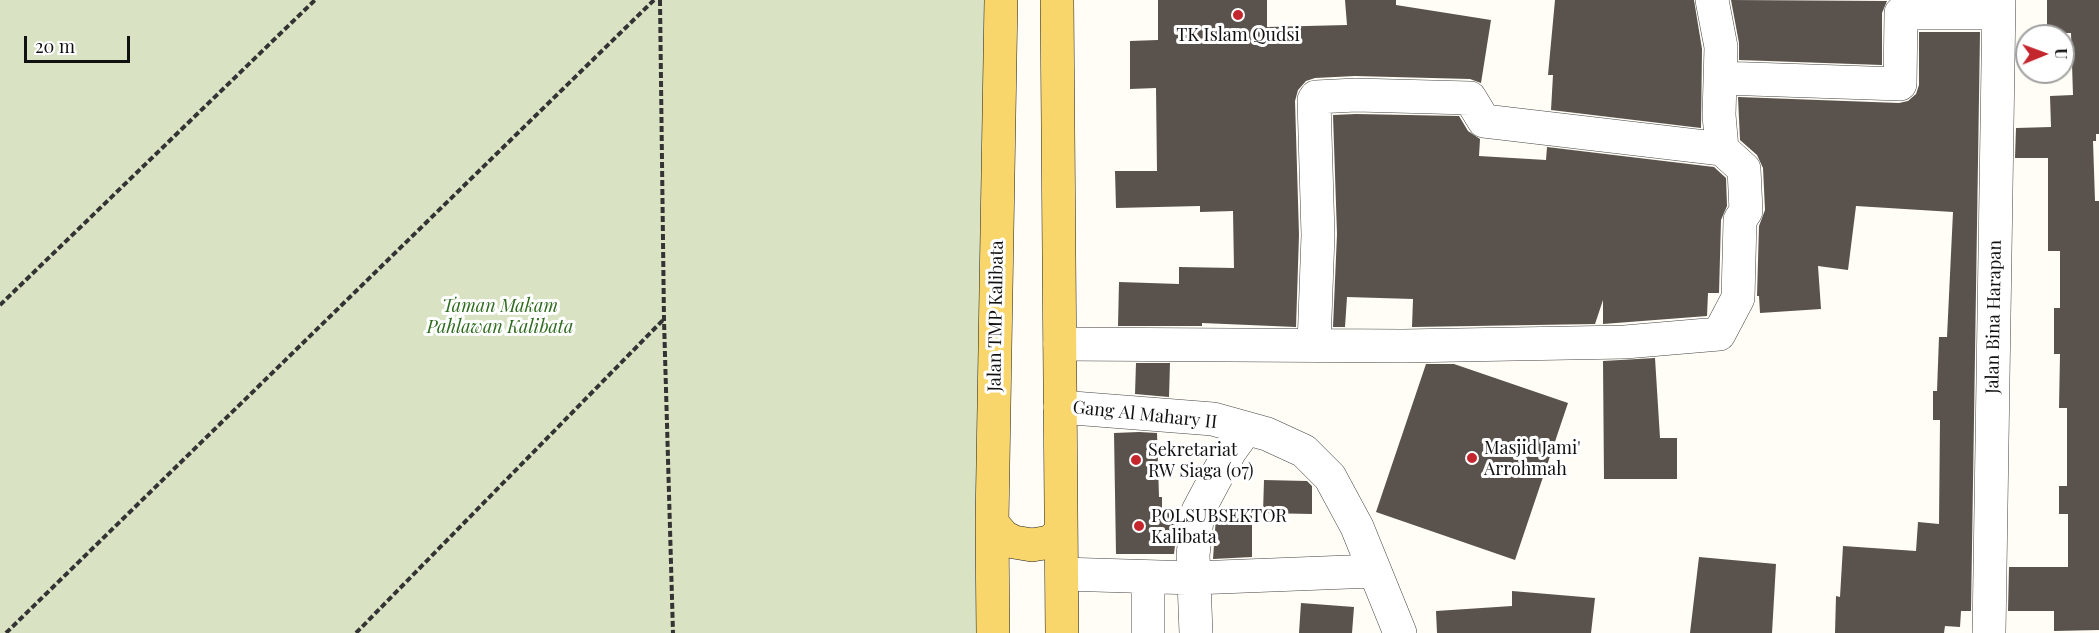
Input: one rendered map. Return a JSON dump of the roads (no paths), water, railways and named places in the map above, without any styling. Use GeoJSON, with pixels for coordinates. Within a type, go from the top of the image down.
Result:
{"type":"FeatureCollection","features":[{"type":"Feature","properties":{"kind":"main road","name":"Jalan TMP Kalibata"},"geometry":{"type":"LineString","coordinates":[[993,633],[992,523],[1001,0]]}},
{"type":"Feature","properties":{"kind":"main road"},"geometry":{"type":"LineString","coordinates":[[1056,0],[1062,633]]}},
{"type":"Feature","properties":{"kind":"main road"},"geometry":{"type":"LineString","coordinates":[[992,523],[1004,537],[1014,542],[1032,545],[1050,542],[1061,532]]}},
{"type":"Feature","properties":{"kind":"street"},"geometry":{"type":"LineString","coordinates":[[1712,0],[1721,47],[1719,116],[1722,149]]}},
{"type":"Feature","properties":{"kind":"street"},"geometry":{"type":"LineString","coordinates":[[1720,78],[1900,84],[1901,13],[1998,7]]}},
{"type":"Feature","properties":{"kind":"street","name":"Jalan Bina Harapan"},"geometry":{"type":"LineString","coordinates":[[1989,633],[1998,7]]}},
{"type":"Feature","properties":{"kind":"street"},"geometry":{"type":"LineString","coordinates":[[1060,344],[1403,346],[1625,342],[1719,333],[1738,298],[1740,220],[1746,211],[1744,168],[1722,149],[1484,121],[1470,98],[1356,95],[1316,97],[1314,100],[1318,235],[1314,345]]}},
{"type":"Feature","properties":{"kind":"street","name":"Gang Al Mahary II"},"geometry":{"type":"LineString","coordinates":[[1060,407],[1213,419],[1267,434],[1304,451],[1330,477],[1357,527],[1397,630]]}},
{"type":"Feature","properties":{"kind":"street"},"geometry":{"type":"LineString","coordinates":[[1196,633],[1193,555],[1198,511],[1230,451],[1246,429]]}},
{"type":"Feature","properties":{"kind":"street"},"geometry":{"type":"LineString","coordinates":[[1062,574],[1194,578],[1374,571]]}},
{"type":"Feature","properties":{"kind":"street"},"geometry":{"type":"LineString","coordinates":[[1148,577],[1148,633]]}},
{"type":"Feature","properties":{"kind":"place","name":"TK Islam Qudsi"},"geometry":{"type":"Point","coordinates":[1238,15]}},
{"type":"Feature","properties":{"kind":"place","name":"Masjid Jami' Arrohmah"},"geometry":{"type":"Point","coordinates":[1472,458]}},
{"type":"Feature","properties":{"kind":"place","name":"Sekretariat RW Siaga (07)"},"geometry":{"type":"Point","coordinates":[1136,460]}},
{"type":"Feature","properties":{"kind":"place","name":"POLSUBSEKTOR Kalibata"},"geometry":{"type":"Point","coordinates":[1139,526]}},
{"type":"Feature","properties":{"kind":"park label","name":"Taman Makam Pahlawan Kalibata"},"geometry":{"type":"Point","coordinates":[500,316]}}]}
